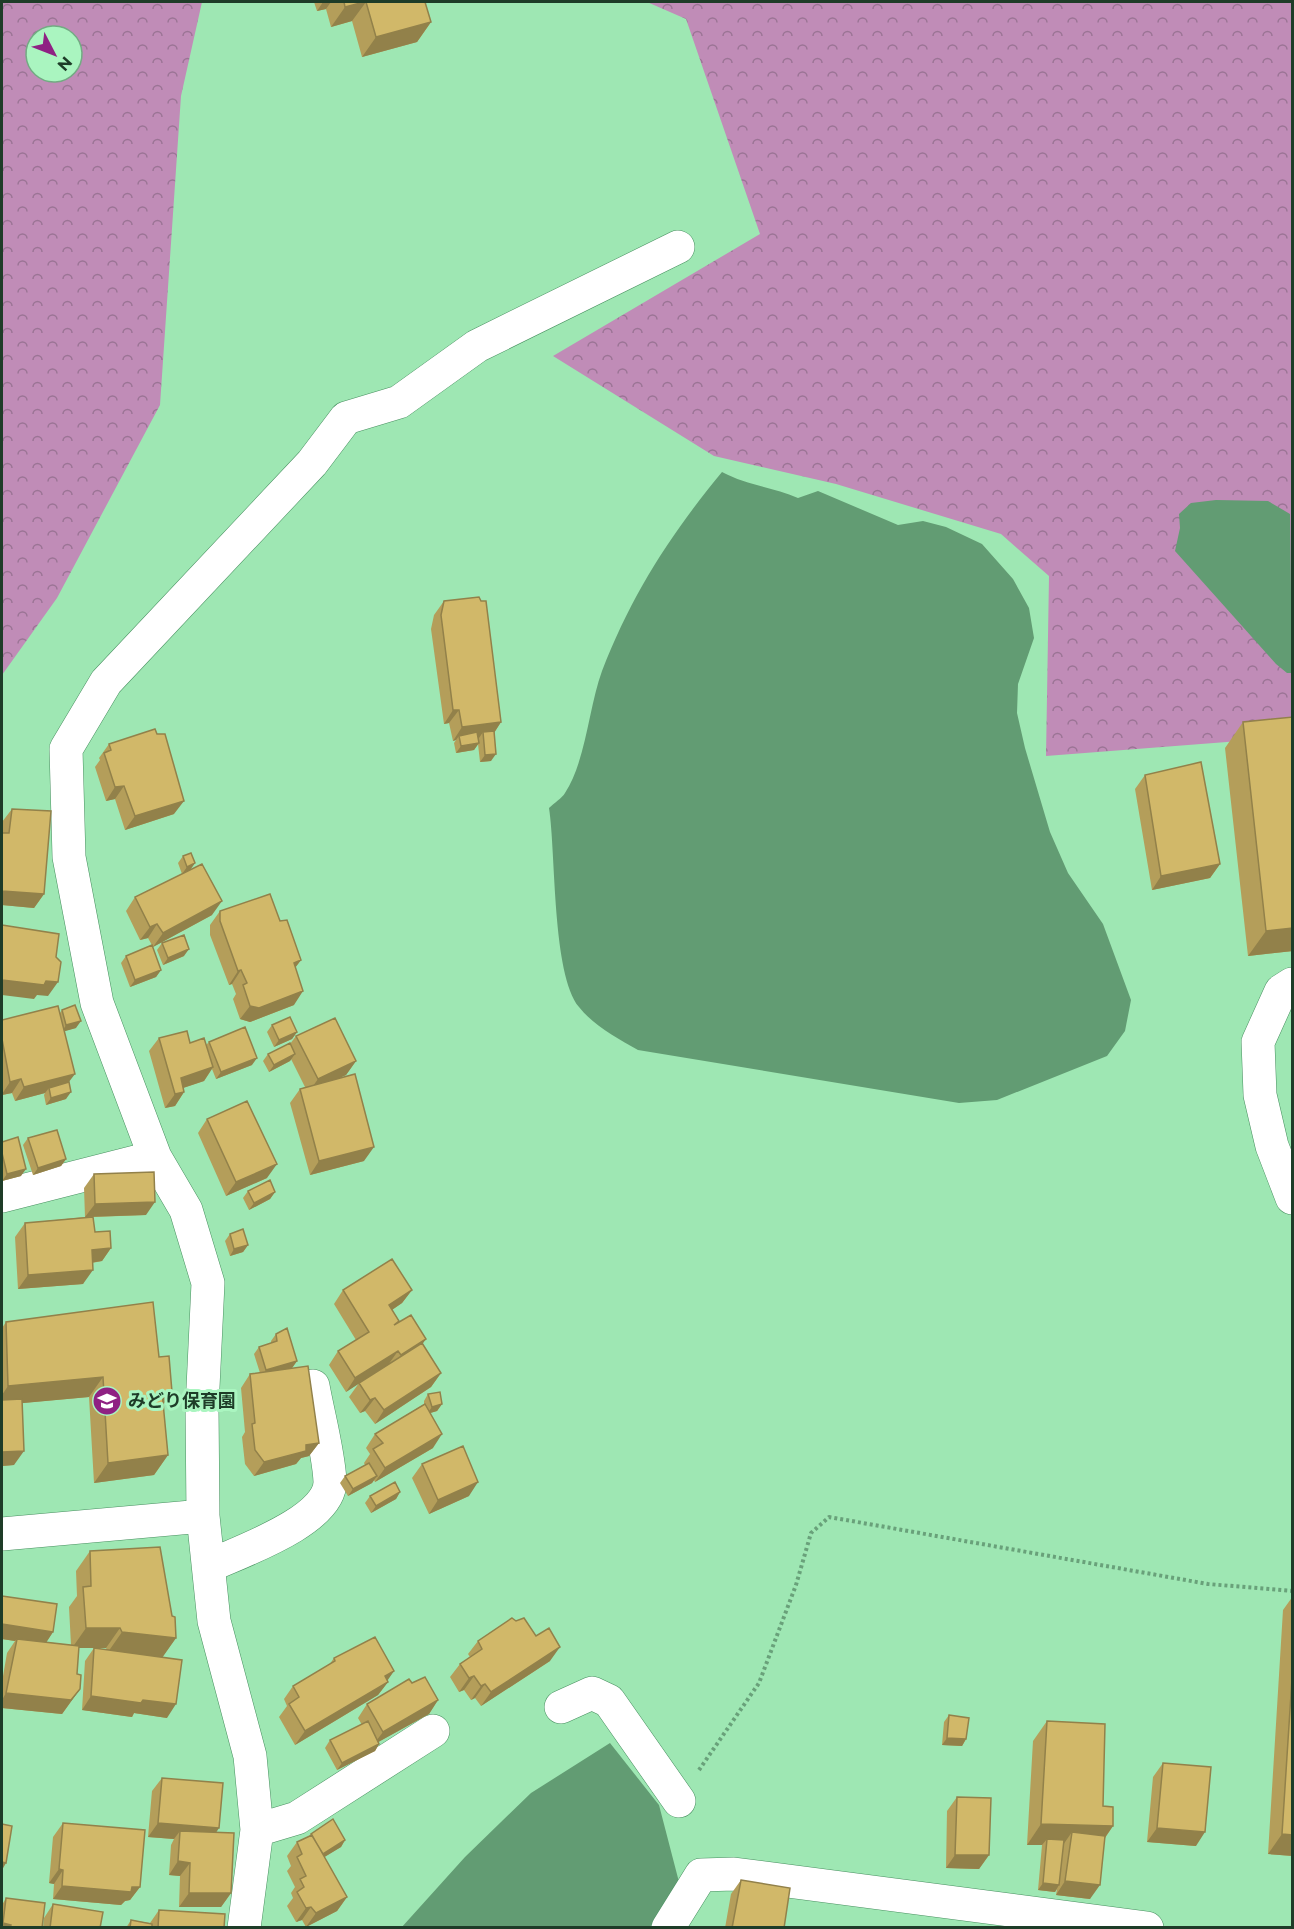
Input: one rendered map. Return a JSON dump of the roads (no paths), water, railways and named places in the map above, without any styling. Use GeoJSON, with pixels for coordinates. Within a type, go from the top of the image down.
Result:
{"type":"FeatureCollection","features":[{"type":"Feature","properties":{"kind":"street"},"geometry":{"type":"LineString","coordinates":[[244,1928],[257,1830],[250,1756],[214,1621],[203,1516],[202,1408],[208,1283],[186,1210],[155,1157],[97,1003],[69,857],[66,749],[106,682],[312,463],[346,418],[399,402],[477,346],[678,247]]}},
{"type":"Feature","properties":{"kind":"street"},"geometry":{"type":"LineString","coordinates":[[1293,984],[1281,991],[1258,1042],[1260,1095],[1272,1146],[1293,1198]]}},
{"type":"Feature","properties":{"kind":"street"},"geometry":{"type":"LineString","coordinates":[[2,1196],[155,1157]]}},
{"type":"Feature","properties":{"kind":"street"},"geometry":{"type":"LineString","coordinates":[[208,1566],[287,1530],[324,1502],[330,1484],[313,1386]]}},
{"type":"Feature","properties":{"kind":"street"},"geometry":{"type":"LineString","coordinates":[[2,1534],[203,1516]]}},
{"type":"Feature","properties":{"kind":"street"},"geometry":{"type":"LineString","coordinates":[[561,1707],[592,1692],[609,1701],[679,1801]]}},
{"type":"Feature","properties":{"kind":"street"},"geometry":{"type":"LineString","coordinates":[[257,1830],[297,1818],[433,1731]]}},
{"type":"Feature","properties":{"kind":"street"},"geometry":{"type":"LineString","coordinates":[[668,1928],[701,1875],[734,1874],[1147,1928]]}},
{"type":"Feature","properties":{"kind":"place","name":"みどり保育園"},"geometry":{"type":"Point","coordinates":[107,1401]}}]}
